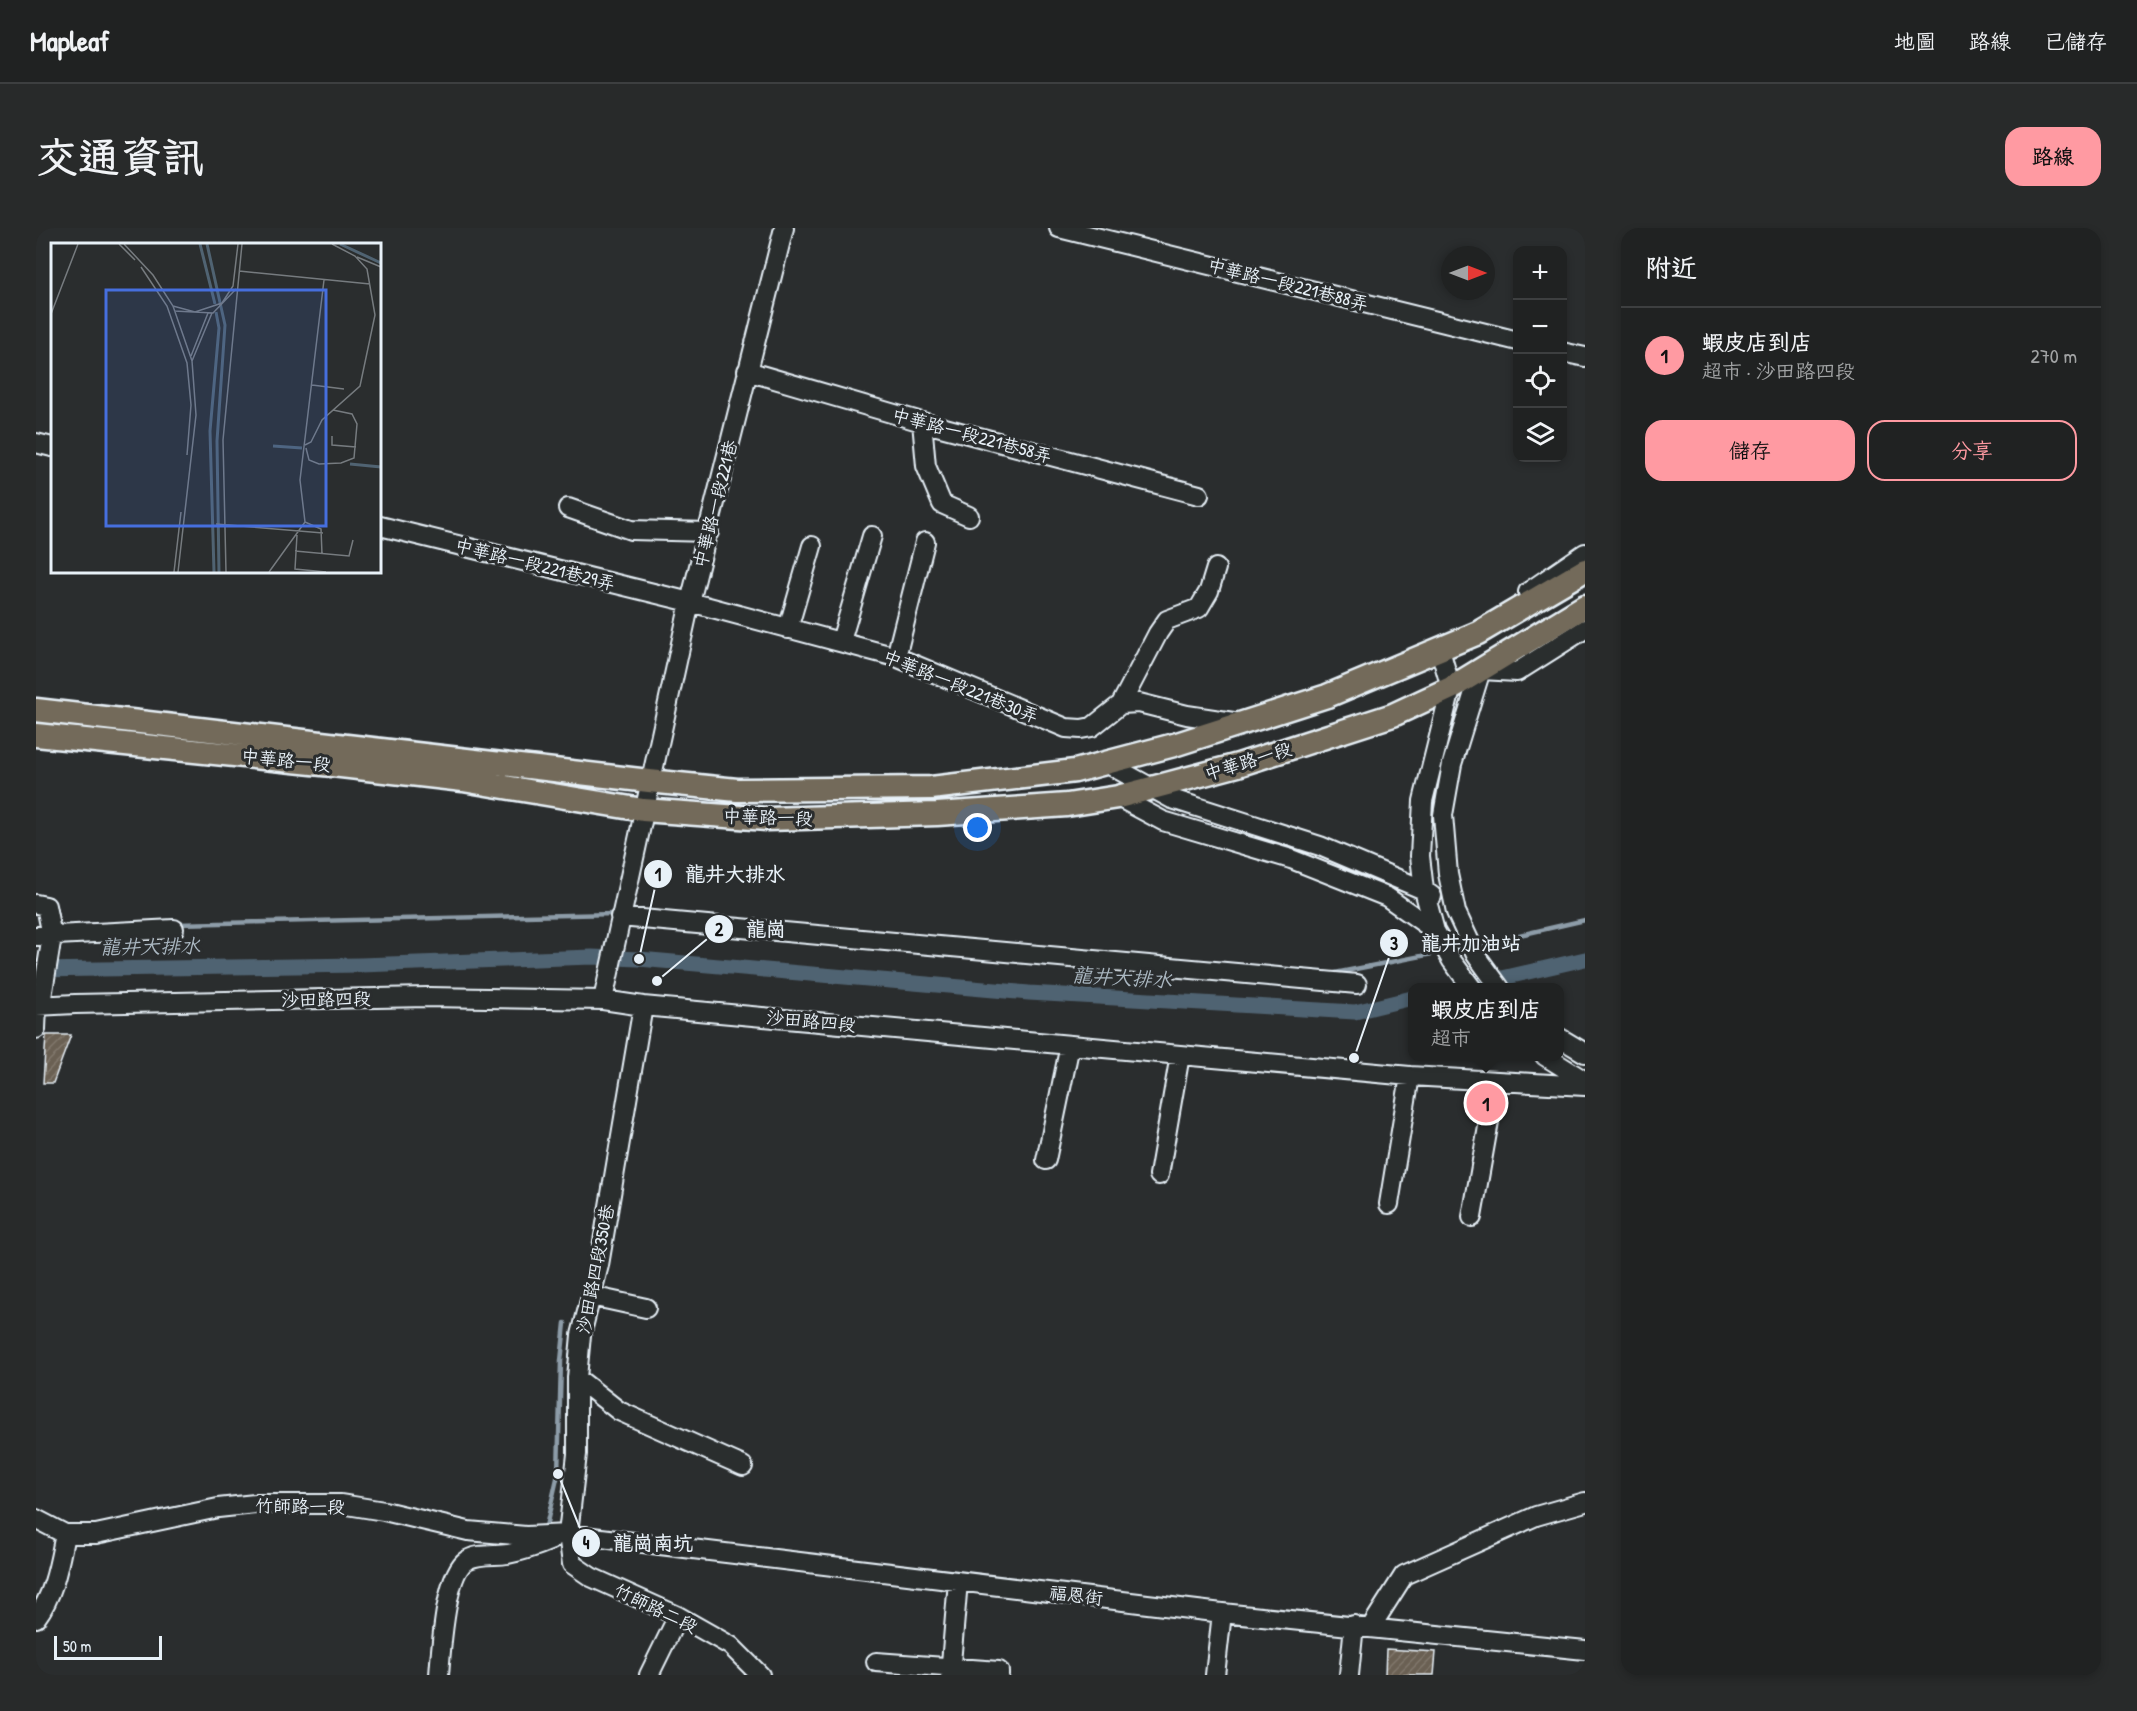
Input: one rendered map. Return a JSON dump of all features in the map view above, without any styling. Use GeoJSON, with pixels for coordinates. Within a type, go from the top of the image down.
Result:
{"type":"FeatureCollection","features":[{"type":"Feature","properties":{"kind":"main road","name":"中華路一段"},"geometry":{"type":"LineString","coordinates":[[36,710],[737,790],[931,788],[1075,771],[1108,764],[1246,724],[1327,696],[1478,633],[1585,570]]}},
{"type":"Feature","properties":{"kind":"main road","name":"中華路一段"},"geometry":{"type":"LineString","coordinates":[[36,735],[463,780],[643,810],[767,819],[937,814],[1066,805],[1118,797],[1238,765],[1393,715],[1451,688],[1585,606]]}},
{"type":"Feature","properties":{"kind":"street","name":"中華路一段221巷"},"geometry":{"type":"LineString","coordinates":[[603,1000],[649,781],[690,602],[784,228]]}},
{"type":"Feature","properties":{"kind":"street","name":"中華路一段221巷88弄"},"geometry":{"type":"LineString","coordinates":[[1059,228],[1513,340]]}},
{"type":"Feature","properties":{"kind":"street"},"geometry":{"type":"LineString","coordinates":[[1567,353],[1585,357]]}},
{"type":"Feature","properties":{"kind":"street","name":"中華路一段221巷58弄"},"geometry":{"type":"LineString","coordinates":[[747,371],[922,422],[1198,495]]}},
{"type":"Feature","properties":{"kind":"street"},"geometry":{"type":"LineString","coordinates":[[922,422],[926,466],[942,504],[969,516]]}},
{"type":"Feature","properties":{"kind":"street"},"geometry":{"type":"LineString","coordinates":[[36,443],[51,447]]}},
{"type":"Feature","properties":{"kind":"street"},"geometry":{"type":"LineString","coordinates":[[568,508],[632,530],[709,532]]}},
{"type":"Feature","properties":{"kind":"street","name":"中華路一段221巷29弄"},"geometry":{"type":"LineString","coordinates":[[381,526],[690,602]]}},
{"type":"Feature","properties":{"kind":"street"},"geometry":{"type":"LineString","coordinates":[[841,641],[872,536]]}},
{"type":"Feature","properties":{"kind":"street"},"geometry":{"type":"LineString","coordinates":[[896,657],[925,542]]}},
{"type":"Feature","properties":{"kind":"street"},"geometry":{"type":"LineString","coordinates":[[788,629],[812,546]]}},
{"type":"Feature","properties":{"kind":"street"},"geometry":{"type":"LineString","coordinates":[[1469,983],[1452,961],[1435,931],[1424,890],[1420,856],[1422,801],[1451,688],[1440,650],[1585,553]]}},
{"type":"Feature","properties":{"kind":"street"},"geometry":{"type":"LineString","coordinates":[[1121,704],[1167,620],[1199,608],[1209,591],[1216,567]]}},
{"type":"Feature","properties":{"kind":"street","name":"中華路一段221巷30弄"},"geometry":{"type":"LineString","coordinates":[[690,602],[896,657],[1066,728],[1092,727],[1121,704]]}},
{"type":"Feature","properties":{"kind":"street"},"geometry":{"type":"LineString","coordinates":[[1497,983],[1476,955],[1456,912],[1448,874],[1443,814],[1452,764],[1481,670],[1517,672],[1585,629]]}},
{"type":"Feature","properties":{"kind":"street"},"geometry":{"type":"LineString","coordinates":[[1121,704],[1139,703],[1187,715],[1246,724]]}},
{"type":"Feature","properties":{"kind":"street"},"geometry":{"type":"LineString","coordinates":[[1108,764],[1172,799],[1320,846],[1424,890],[1456,912]]}},
{"type":"Feature","properties":{"kind":"street"},"geometry":{"type":"LineString","coordinates":[[1118,797],[1163,821],[1291,859],[1387,897],[1435,931]]}},
{"type":"Feature","properties":{"kind":"street"},"geometry":{"type":"LineString","coordinates":[[36,904],[46,906],[46,942],[36,1029]]}},
{"type":"Feature","properties":{"kind":"street"},"geometry":{"type":"LineString","coordinates":[[618,924],[1357,984]]}},
{"type":"Feature","properties":{"kind":"street"},"geometry":{"type":"LineString","coordinates":[[46,942],[174,929]]}},
{"type":"Feature","properties":{"kind":"street","name":"沙田路四段"},"geometry":{"type":"LineString","coordinates":[[38,1003],[428,997],[603,1000],[643,1006],[1410,1076],[1585,1086]]}},
{"type":"Feature","properties":{"kind":"street","name":"沙田路四段350巷"},"geometry":{"type":"LineString","coordinates":[[568,1534],[577,1454],[577,1378],[581,1335],[599,1265],[643,1006]]}},
{"type":"Feature","properties":{"kind":"street"},"geometry":{"type":"LineString","coordinates":[[1564,1040],[1585,1053]]}},
{"type":"Feature","properties":{"kind":"street"},"geometry":{"type":"LineString","coordinates":[[1046,1160],[1070,1045]]}},
{"type":"Feature","properties":{"kind":"street"},"geometry":{"type":"LineString","coordinates":[[1159,1175],[1180,1055]]}},
{"type":"Feature","properties":{"kind":"street"},"geometry":{"type":"LineString","coordinates":[[1553,1061],[1585,1081]]}},
{"type":"Feature","properties":{"kind":"street"},"geometry":{"type":"LineString","coordinates":[[1389,1204],[1410,1076]]}},
{"type":"Feature","properties":{"kind":"street"},"geometry":{"type":"LineString","coordinates":[[1472,1217],[1496,1082]]}},
{"type":"Feature","properties":{"kind":"street"},"geometry":{"type":"LineString","coordinates":[[591,1296],[646,1308]]}},
{"type":"Feature","properties":{"kind":"street"},"geometry":{"type":"LineString","coordinates":[[577,1378],[619,1411],[743,1466]]}},
{"type":"Feature","properties":{"kind":"street"},"geometry":{"type":"LineString","coordinates":[[1349,1675],[1362,1626],[1404,1575],[1536,1516],[1585,1502]]}},
{"type":"Feature","properties":{"kind":"street","name":"竹師路一段"},"geometry":{"type":"LineString","coordinates":[[36,1519],[65,1534],[96,1534],[227,1507],[255,1504],[341,1504],[384,1511],[468,1531],[526,1536],[568,1534]]}},
{"type":"Feature","properties":{"kind":"street"},"geometry":{"type":"LineString","coordinates":[[36,1618],[43,1609],[56,1580],[65,1534]]}},
{"type":"Feature","properties":{"kind":"street"},"geometry":{"type":"LineString","coordinates":[[440,1675],[443,1626],[453,1580],[458,1569],[467,1560],[524,1551],[568,1534]]}},
{"type":"Feature","properties":{"kind":"street","name":"福恩街"},"geometry":{"type":"LineString","coordinates":[[568,1534],[1221,1612],[1585,1650]]}},
{"type":"Feature","properties":{"kind":"street","name":"竹師路二段"},"geometry":{"type":"LineString","coordinates":[[568,1534],[572,1564],[591,1577],[678,1616],[731,1646],[760,1675]]}},
{"type":"Feature","properties":{"kind":"street"},"geometry":{"type":"LineString","coordinates":[[950,1671],[958,1581]]}},
{"type":"Feature","properties":{"kind":"street"},"geometry":{"type":"LineString","coordinates":[[1215,1675],[1221,1612]]}},
{"type":"Feature","properties":{"kind":"street"},"geometry":{"type":"LineString","coordinates":[[648,1675],[678,1616]]}},
{"type":"Feature","properties":{"kind":"street"},"geometry":{"type":"LineString","coordinates":[[876,1662],[950,1671],[999,1671],[999,1675]]}},
{"type":"Feature","properties":{"kind":"building"},"geometry":{"type":"Polygon","coordinates":[[[46,1035],[71,1035],[53,1083],[43,1083],[46,1035]]]}},
{"type":"Feature","properties":{"kind":"building"},"geometry":{"type":"Polygon","coordinates":[[[1386,1649],[1436,1652],[1434,1675],[1385,1675],[1386,1649]]]}},
{"type":"Feature","properties":{"kind":"waterway"},"geometry":{"type":"LineString","coordinates":[[177,924],[616,914]]}},
{"type":"Feature","properties":{"kind":"waterway"},"geometry":{"type":"LineString","coordinates":[[1476,945],[1585,920]]}},
{"type":"Feature","properties":{"kind":"waterway"},"geometry":{"type":"LineString","coordinates":[[1450,950],[1468,946]]}},
{"type":"Feature","properties":{"kind":"waterway"},"geometry":{"type":"LineString","coordinates":[[1335,973],[1442,952]]}},
{"type":"Feature","properties":{"kind":"waterway","name":"龍井大排水"},"geometry":{"type":"LineString","coordinates":[[36,970],[360,965],[592,957],[639,959],[1029,993],[1355,1012],[1408,999]]}},
{"type":"Feature","properties":{"kind":"waterway","name":"龍井大排水"},"geometry":{"type":"LineString","coordinates":[[1481,983],[1585,959]]}},
{"type":"Feature","properties":{"kind":"waterway"},"geometry":{"type":"LineString","coordinates":[[545,1531],[558,1474],[561,1361],[565,1323]]}},
{"type":"Feature","properties":{"kind":"place","name":"龍井大排水"},"geometry":{"type":"Point","coordinates":[639,959]}},
{"type":"Feature","properties":{"kind":"place","name":"龍崗"},"geometry":{"type":"Point","coordinates":[657,981]}},
{"type":"Feature","properties":{"kind":"place","name":"龍井加油站"},"geometry":{"type":"Point","coordinates":[1354,1058]}},
{"type":"Feature","properties":{"kind":"place","name":"蝦皮店到店"},"geometry":{"type":"Point","coordinates":[1486,1103]}},
{"type":"Feature","properties":{"kind":"place","name":"龍崗南坑"},"geometry":{"type":"Point","coordinates":[558,1474]}}]}
